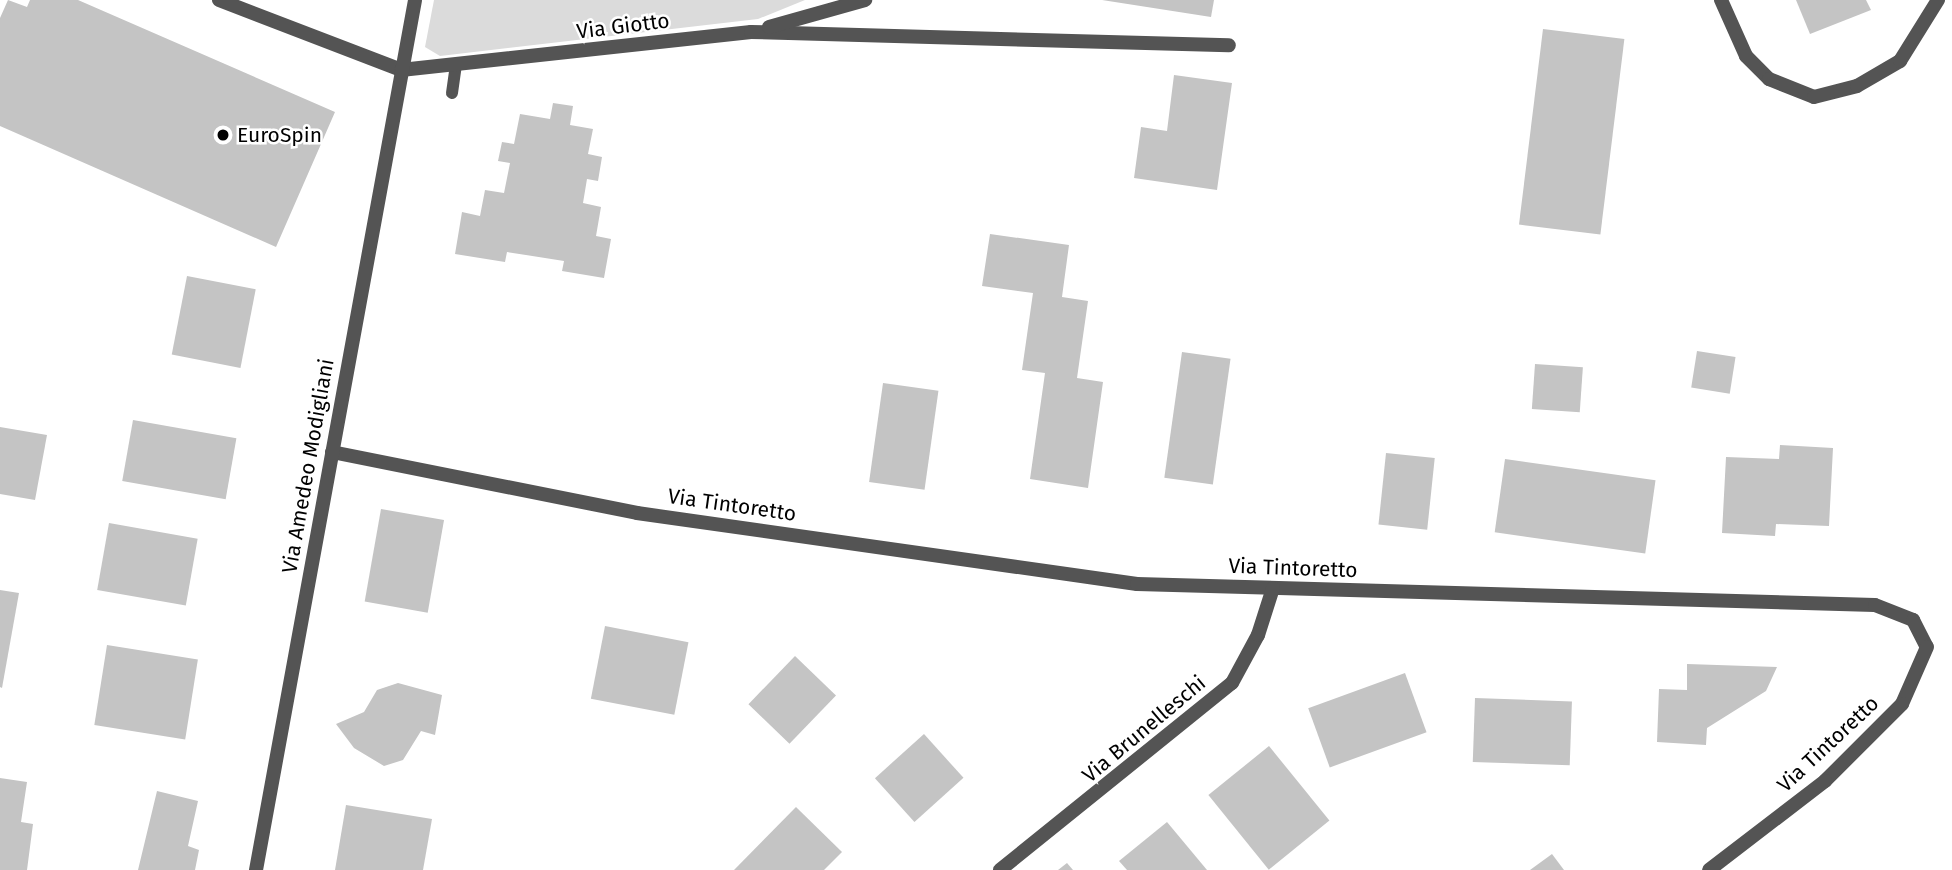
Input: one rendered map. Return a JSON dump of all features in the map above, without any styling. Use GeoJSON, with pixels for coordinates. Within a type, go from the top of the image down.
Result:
{"type":"FeatureCollection","features":[{"type":"Feature","properties":{"kind":"street"},"geometry":{"type":"LineString","coordinates":[[219,0],[401,70]]}},
{"type":"Feature","properties":{"kind":"street","name":"Via Amedeo Modigliani"},"geometry":{"type":"LineString","coordinates":[[256,870],[415,0]]}},
{"type":"Feature","properties":{"kind":"street"},"geometry":{"type":"LineString","coordinates":[[751,32],[865,0]]}},
{"type":"Feature","properties":{"kind":"street"},"geometry":{"type":"LineString","coordinates":[[1721,0],[1746,56],[1769,79],[1814,97],[1857,86],[1900,61],[1938,0]]}},
{"type":"Feature","properties":{"kind":"street","name":"Via Giotto"},"geometry":{"type":"LineString","coordinates":[[401,70],[751,32],[1229,45]]}},
{"type":"Feature","properties":{"kind":"street","name":"Via Tintoretto"},"geometry":{"type":"LineString","coordinates":[[332,452],[637,513],[1137,584],[1875,605],[1913,620],[1927,647],[1902,704],[1825,781],[1709,870]]}},
{"type":"Feature","properties":{"kind":"street","name":"Via Brunelleschi"},"geometry":{"type":"LineString","coordinates":[[1000,870],[1232,683],[1258,635],[1273,588]]}},
{"type":"Feature","properties":{"kind":"lane"},"geometry":{"type":"LineString","coordinates":[[452,93],[456,66]]}},
{"type":"Feature","properties":{"kind":"shaded area"},"geometry":{"type":"Polygon","coordinates":[[[434,0],[805,0],[758,19],[440,56],[425,47],[434,0]]]}},
{"type":"Feature","properties":{"kind":"building"},"geometry":{"type":"Polygon","coordinates":[[[8,0],[27,7],[30,0],[78,0],[335,112],[276,247],[0,126],[0,18],[8,0]]]}},
{"type":"Feature","properties":{"kind":"building"},"geometry":{"type":"Polygon","coordinates":[[[1102,0],[1214,0],[1211,17],[1102,0]]]}},
{"type":"Feature","properties":{"kind":"building"},"geometry":{"type":"Polygon","coordinates":[[[1796,0],[1866,0],[1871,10],[1810,34],[1796,0]]]}},
{"type":"Feature","properties":{"kind":"building"},"geometry":{"type":"Polygon","coordinates":[[[1543,29],[1624,39],[1600,235],[1519,225],[1543,29]]]}},
{"type":"Feature","properties":{"kind":"building"},"geometry":{"type":"Polygon","coordinates":[[[1174,75],[1232,83],[1217,190],[1134,178],[1141,127],[1167,131],[1174,75]]]}},
{"type":"Feature","properties":{"kind":"building"},"geometry":{"type":"Polygon","coordinates":[[[553,103],[573,106],[570,125],[593,129],[588,154],[602,157],[598,181],[587,179],[583,203],[601,207],[596,236],[611,239],[604,278],[562,271],[564,261],[507,252],[505,262],[455,254],[462,212],[480,216],[485,190],[504,193],[510,163],[498,161],[502,142],[514,144],[520,114],[550,119],[553,103]]]}},
{"type":"Feature","properties":{"kind":"building"},"geometry":{"type":"Polygon","coordinates":[[[990,234],[1069,245],[1062,297],[1088,301],[1077,378],[1103,382],[1088,488],[1030,479],[1045,373],[1022,370],[1033,293],[982,286],[990,234]]]}},
{"type":"Feature","properties":{"kind":"building"},"geometry":{"type":"Polygon","coordinates":[[[187,276],[256,289],[240,368],[172,355],[187,276]]]}},
{"type":"Feature","properties":{"kind":"building"},"geometry":{"type":"Polygon","coordinates":[[[1697,351],[1736,357],[1730,394],[1691,388],[1697,351]]]}},
{"type":"Feature","properties":{"kind":"building"},"geometry":{"type":"Polygon","coordinates":[[[1182,352],[1231,359],[1213,485],[1164,478],[1182,352]]]}},
{"type":"Feature","properties":{"kind":"building"},"geometry":{"type":"Polygon","coordinates":[[[1535,364],[1583,367],[1580,412],[1532,409],[1535,364]]]}},
{"type":"Feature","properties":{"kind":"building"},"geometry":{"type":"Polygon","coordinates":[[[883,383],[938,391],[925,490],[869,482],[883,383]]]}},
{"type":"Feature","properties":{"kind":"building"},"geometry":{"type":"Polygon","coordinates":[[[133,420],[236,438],[226,499],[122,481],[133,420]]]}},
{"type":"Feature","properties":{"kind":"building"},"geometry":{"type":"Polygon","coordinates":[[[0,427],[47,435],[35,500],[0,494],[0,427]]]}},
{"type":"Feature","properties":{"kind":"building"},"geometry":{"type":"Polygon","coordinates":[[[1780,445],[1833,448],[1829,526],[1776,524],[1775,536],[1722,533],[1726,457],[1779,459],[1780,445]]]}},
{"type":"Feature","properties":{"kind":"building"},"geometry":{"type":"Polygon","coordinates":[[[1386,453],[1435,458],[1427,530],[1378,525],[1386,453]]]}},
{"type":"Feature","properties":{"kind":"building"},"geometry":{"type":"Polygon","coordinates":[[[1505,459],[1656,480],[1645,553],[1495,532],[1505,459]]]}},
{"type":"Feature","properties":{"kind":"building"},"geometry":{"type":"Polygon","coordinates":[[[381,509],[444,520],[428,613],[365,602],[381,509]]]}},
{"type":"Feature","properties":{"kind":"building"},"geometry":{"type":"Polygon","coordinates":[[[109,523],[198,539],[186,606],[97,590],[109,523]]]}},
{"type":"Feature","properties":{"kind":"building"},"geometry":{"type":"Polygon","coordinates":[[[0,590],[19,593],[2,688],[0,687],[0,590]]]}},
{"type":"Feature","properties":{"kind":"building"},"geometry":{"type":"Polygon","coordinates":[[[605,626],[688,642],[674,715],[591,699],[605,626]]]}},
{"type":"Feature","properties":{"kind":"building"},"geometry":{"type":"Polygon","coordinates":[[[107,645],[198,659],[185,739],[94,725],[107,645]]]}},
{"type":"Feature","properties":{"kind":"building"},"geometry":{"type":"Polygon","coordinates":[[[795,656],[836,696],[789,744],[748,704],[795,656]]]}},
{"type":"Feature","properties":{"kind":"building"},"geometry":{"type":"Polygon","coordinates":[[[1687,664],[1777,667],[1766,691],[1707,728],[1706,745],[1657,742],[1659,689],[1687,690],[1687,664]]]}},
{"type":"Feature","properties":{"kind":"building"},"geometry":{"type":"Polygon","coordinates":[[[1405,673],[1427,732],[1330,767],[1308,708],[1405,673]]]}},
{"type":"Feature","properties":{"kind":"building"},"geometry":{"type":"Polygon","coordinates":[[[398,683],[442,695],[435,735],[421,731],[403,760],[384,766],[354,748],[336,724],[364,712],[377,690],[398,683]]]}},
{"type":"Feature","properties":{"kind":"building"},"geometry":{"type":"Polygon","coordinates":[[[1475,698],[1572,701],[1570,765],[1473,762],[1475,698]]]}},
{"type":"Feature","properties":{"kind":"building"},"geometry":{"type":"Polygon","coordinates":[[[924,734],[963,778],[914,822],[875,778],[924,734]]]}},
{"type":"Feature","properties":{"kind":"building"},"geometry":{"type":"Polygon","coordinates":[[[1269,746],[1329,821],[1269,870],[1208,795],[1269,746]]]}},
{"type":"Feature","properties":{"kind":"building"},"geometry":{"type":"Polygon","coordinates":[[[0,778],[27,782],[21,822],[33,824],[27,870],[0,870],[0,778]]]}},
{"type":"Feature","properties":{"kind":"building"},"geometry":{"type":"Polygon","coordinates":[[[157,791],[198,801],[188,846],[199,850],[195,870],[138,870],[157,791]]]}},
{"type":"Feature","properties":{"kind":"building"},"geometry":{"type":"Polygon","coordinates":[[[346,805],[432,819],[423,870],[335,870],[346,805]]]}},
{"type":"Feature","properties":{"kind":"building"},"geometry":{"type":"Polygon","coordinates":[[[796,807],[842,852],[824,870],[734,870],[796,807]]]}},
{"type":"Feature","properties":{"kind":"building"},"geometry":{"type":"Polygon","coordinates":[[[1167,822],[1207,870],[1127,870],[1119,861],[1167,822]]]}},
{"type":"Feature","properties":{"kind":"building"},"geometry":{"type":"Polygon","coordinates":[[[1552,854],[1564,870],[1530,870],[1552,854]]]}},
{"type":"Feature","properties":{"kind":"building"},"geometry":{"type":"Polygon","coordinates":[[[1067,863],[1073,870],[1058,870],[1067,863]]]}},
{"type":"Feature","properties":{"kind":"place","name":"EuroSpin"},"geometry":{"type":"Point","coordinates":[223,135]}}]}
